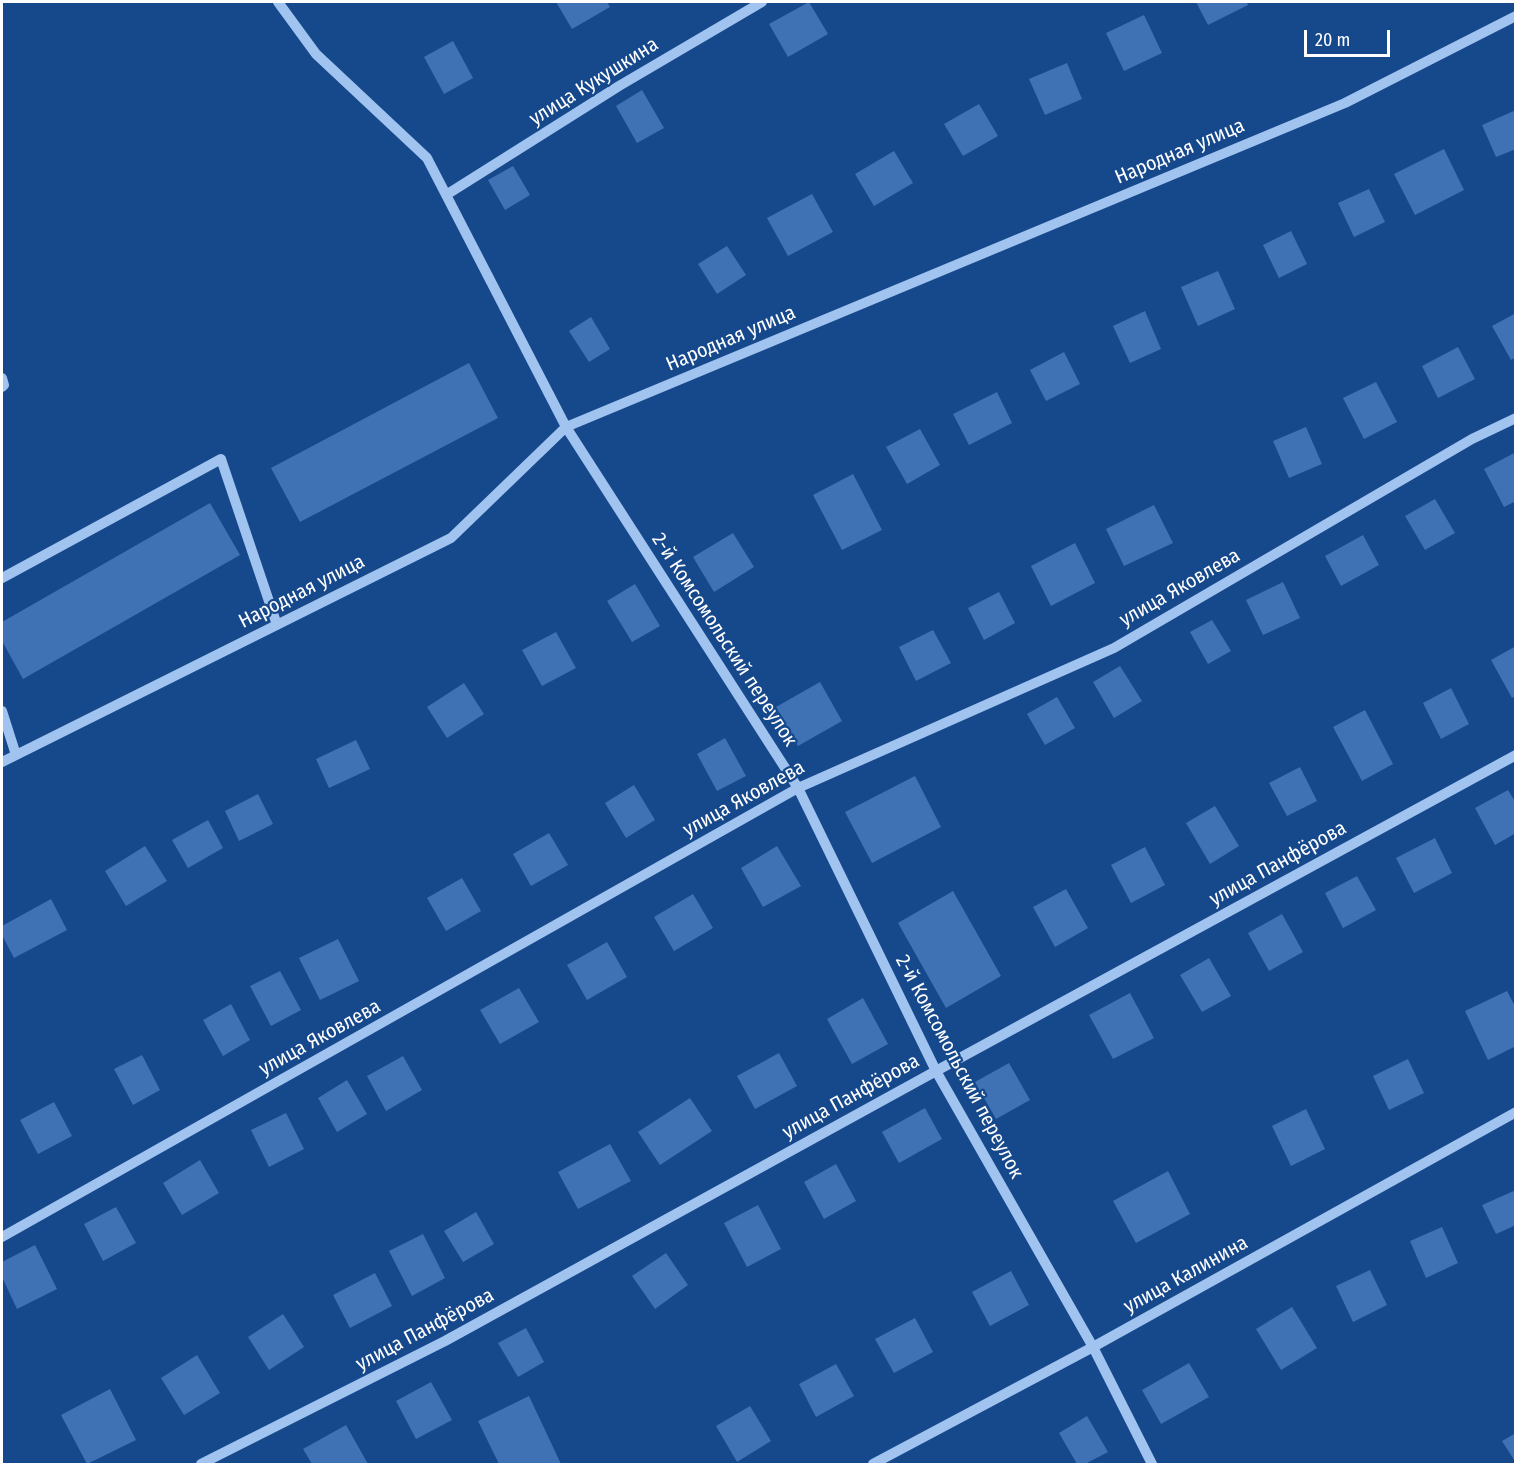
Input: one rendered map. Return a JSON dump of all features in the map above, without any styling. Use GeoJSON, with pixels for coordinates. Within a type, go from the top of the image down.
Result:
{"type":"FeatureCollection","features":[{"type":"Feature","properties":{"kind":"street","name":"2-й Комсомольский переулок"},"geometry":{"type":"LineString","coordinates":[[278,2],[316,54],[427,158],[566,427],[798,788],[936,1071],[1093,1347],[1152,1464]]}},
{"type":"Feature","properties":{"kind":"street","name":"улица Кукушкина"},"geometry":{"type":"LineString","coordinates":[[446,195],[619,86],[762,2]]}},
{"type":"Feature","properties":{"kind":"street","name":"Народная улица"},"geometry":{"type":"LineString","coordinates":[[2,762],[451,538],[566,427],[1345,103],[1515,16]]}},
{"type":"Feature","properties":{"kind":"street"},"geometry":{"type":"LineString","coordinates":[[2,378],[4,385],[2,387]]}},
{"type":"Feature","properties":{"kind":"street","name":"улица Яковлева"},"geometry":{"type":"LineString","coordinates":[[2,1237],[798,788],[1114,648],[1472,439],[1515,418]]}},
{"type":"Feature","properties":{"kind":"street"},"geometry":{"type":"LineString","coordinates":[[2,578],[221,459],[277,625]]}},
{"type":"Feature","properties":{"kind":"street"},"geometry":{"type":"LineString","coordinates":[[2,711],[16,755]]}},
{"type":"Feature","properties":{"kind":"street","name":"улица Панфёрова"},"geometry":{"type":"LineString","coordinates":[[201,1464],[445,1341],[1515,755]]}},
{"type":"Feature","properties":{"kind":"street","name":"улица Калинина"},"geometry":{"type":"LineString","coordinates":[[873,1464],[1093,1347],[1515,1112]]}},
{"type":"Feature","properties":{"kind":"building"},"geometry":{"type":"Polygon","coordinates":[[[556,2],[607,2],[610,7],[572,29],[556,2]]]}},
{"type":"Feature","properties":{"kind":"building"},"geometry":{"type":"Polygon","coordinates":[[[809,2],[828,34],[788,57],[769,24],[809,2]]]}},
{"type":"Feature","properties":{"kind":"building"},"geometry":{"type":"Polygon","coordinates":[[[1196,2],[1247,2],[1248,5],[1208,25],[1196,2]]]}},
{"type":"Feature","properties":{"kind":"building"},"geometry":{"type":"Polygon","coordinates":[[[1144,15],[1162,53],[1124,71],[1106,33],[1144,15]]]}},
{"type":"Feature","properties":{"kind":"building"},"geometry":{"type":"Polygon","coordinates":[[[453,41],[473,78],[444,94],[424,57],[453,41]]]}},
{"type":"Feature","properties":{"kind":"building"},"geometry":{"type":"Polygon","coordinates":[[[1067,63],[1082,99],[1045,115],[1029,79],[1067,63]]]}},
{"type":"Feature","properties":{"kind":"building"},"geometry":{"type":"Polygon","coordinates":[[[642,90],[664,128],[637,143],[616,106],[642,90]]]}},
{"type":"Feature","properties":{"kind":"building"},"geometry":{"type":"Polygon","coordinates":[[[979,104],[998,136],[963,156],[944,124],[979,104]]]}},
{"type":"Feature","properties":{"kind":"building"},"geometry":{"type":"Polygon","coordinates":[[[1516,110],[1516,149],[1496,157],[1482,125],[1516,110]]]}},
{"type":"Feature","properties":{"kind":"building"},"geometry":{"type":"Polygon","coordinates":[[[1444,149],[1464,190],[1415,215],[1394,174],[1444,149]]]}},
{"type":"Feature","properties":{"kind":"building"},"geometry":{"type":"Polygon","coordinates":[[[894,151],[913,183],[874,206],[855,174],[894,151]]]}},
{"type":"Feature","properties":{"kind":"building"},"geometry":{"type":"Polygon","coordinates":[[[513,166],[530,195],[505,210],[488,180],[513,166]]]}},
{"type":"Feature","properties":{"kind":"building"},"geometry":{"type":"Polygon","coordinates":[[[1369,189],[1385,222],[1354,237],[1338,203],[1369,189]]]}},
{"type":"Feature","properties":{"kind":"building"},"geometry":{"type":"Polygon","coordinates":[[[812,194],[833,232],[788,256],[767,218],[812,194]]]}},
{"type":"Feature","properties":{"kind":"building"},"geometry":{"type":"Polygon","coordinates":[[[1291,231],[1307,264],[1279,278],[1263,245],[1291,231]]]}},
{"type":"Feature","properties":{"kind":"building"},"geometry":{"type":"Polygon","coordinates":[[[727,246],[746,275],[717,294],[698,264],[727,246]]]}},
{"type":"Feature","properties":{"kind":"building"},"geometry":{"type":"Polygon","coordinates":[[[1218,271],[1235,309],[1198,326],[1181,287],[1218,271]]]}},
{"type":"Feature","properties":{"kind":"building"},"geometry":{"type":"Polygon","coordinates":[[[1145,311],[1161,349],[1130,363],[1113,326],[1145,311]]]}},
{"type":"Feature","properties":{"kind":"building"},"geometry":{"type":"Polygon","coordinates":[[[1516,313],[1516,357],[1511,360],[1492,326],[1516,313]]]}},
{"type":"Feature","properties":{"kind":"building"},"geometry":{"type":"Polygon","coordinates":[[[591,317],[610,349],[589,362],[569,331],[591,317]]]}},
{"type":"Feature","properties":{"kind":"building"},"geometry":{"type":"Polygon","coordinates":[[[1458,347],[1475,379],[1438,398],[1422,366],[1458,347]]]}},
{"type":"Feature","properties":{"kind":"building"},"geometry":{"type":"Polygon","coordinates":[[[1064,352],[1080,384],[1046,401],[1030,370],[1064,352]]]}},
{"type":"Feature","properties":{"kind":"building"},"geometry":{"type":"Polygon","coordinates":[[[469,363],[498,418],[300,522],[271,468],[469,363]]]}},
{"type":"Feature","properties":{"kind":"building"},"geometry":{"type":"Polygon","coordinates":[[[1376,382],[1397,422],[1364,439],[1343,398],[1376,382]]]}},
{"type":"Feature","properties":{"kind":"building"},"geometry":{"type":"Polygon","coordinates":[[[997,392],[1012,423],[969,445],[953,414],[997,392]]]}},
{"type":"Feature","properties":{"kind":"building"},"geometry":{"type":"Polygon","coordinates":[[[1306,427],[1322,464],[1289,478],[1273,441],[1306,427]]]}},
{"type":"Feature","properties":{"kind":"building"},"geometry":{"type":"Polygon","coordinates":[[[920,429],[940,465],[907,484],[886,447],[920,429]]]}},
{"type":"Feature","properties":{"kind":"building"},"geometry":{"type":"Polygon","coordinates":[[[1516,452],[1516,501],[1504,507],[1484,469],[1516,452]]]}},
{"type":"Feature","properties":{"kind":"building"},"geometry":{"type":"Polygon","coordinates":[[[853,474],[882,530],[842,550],[813,495],[853,474]]]}},
{"type":"Feature","properties":{"kind":"building"},"geometry":{"type":"Polygon","coordinates":[[[1435,499],[1455,533],[1425,550],[1405,516],[1435,499]]]}},
{"type":"Feature","properties":{"kind":"building"},"geometry":{"type":"Polygon","coordinates":[[[210,503],[240,555],[23,679],[2,641],[2,622],[210,503]]]}},
{"type":"Feature","properties":{"kind":"building"},"geometry":{"type":"Polygon","coordinates":[[[1154,505],[1173,543],[1124,566],[1106,529],[1154,505]]]}},
{"type":"Feature","properties":{"kind":"building"},"geometry":{"type":"Polygon","coordinates":[[[733,533],[754,567],[714,592],[693,557],[733,533]]]}},
{"type":"Feature","properties":{"kind":"building"},"geometry":{"type":"Polygon","coordinates":[[[1363,535],[1379,565],[1341,586],[1325,556],[1363,535]]]}},
{"type":"Feature","properties":{"kind":"building"},"geometry":{"type":"Polygon","coordinates":[[[1075,543],[1095,583],[1051,606],[1031,566],[1075,543]]]}},
{"type":"Feature","properties":{"kind":"building"},"geometry":{"type":"Polygon","coordinates":[[[1283,582],[1300,618],[1263,635],[1246,600],[1283,582]]]}},
{"type":"Feature","properties":{"kind":"building"},"geometry":{"type":"Polygon","coordinates":[[[635,584],[660,626],[632,642],[607,601],[635,584]]]}},
{"type":"Feature","properties":{"kind":"building"},"geometry":{"type":"Polygon","coordinates":[[[999,592],[1015,623],[984,640],[968,608],[999,592]]]}},
{"type":"Feature","properties":{"kind":"building"},"geometry":{"type":"Polygon","coordinates":[[[1212,620],[1231,651],[1208,664],[1190,632],[1212,620]]]}},
{"type":"Feature","properties":{"kind":"building"},"geometry":{"type":"Polygon","coordinates":[[[933,630],[951,663],[916,681],[899,647],[933,630]]]}},
{"type":"Feature","properties":{"kind":"building"},"geometry":{"type":"Polygon","coordinates":[[[556,632],[576,668],[542,686],[522,650],[556,632]]]}},
{"type":"Feature","properties":{"kind":"building"},"geometry":{"type":"Polygon","coordinates":[[[1516,646],[1516,696],[1512,698],[1491,660],[1516,646]]]}},
{"type":"Feature","properties":{"kind":"building"},"geometry":{"type":"Polygon","coordinates":[[[1120,666],[1142,701],[1114,718],[1093,682],[1120,666]]]}},
{"type":"Feature","properties":{"kind":"building"},"geometry":{"type":"Polygon","coordinates":[[[820,682],[842,721],[798,746],[776,707],[820,682]]]}},
{"type":"Feature","properties":{"kind":"building"},"geometry":{"type":"Polygon","coordinates":[[[464,683],[484,714],[447,738],[427,707],[464,683]]]}},
{"type":"Feature","properties":{"kind":"building"},"geometry":{"type":"Polygon","coordinates":[[[1451,688],[1469,724],[1441,739],[1423,703],[1451,688]]]}},
{"type":"Feature","properties":{"kind":"building"},"geometry":{"type":"Polygon","coordinates":[[[1057,697],[1075,728],[1045,745],[1027,714],[1057,697]]]}},
{"type":"Feature","properties":{"kind":"building"},"geometry":{"type":"Polygon","coordinates":[[[1365,710],[1393,764],[1362,781],[1333,727],[1365,710]]]}},
{"type":"Feature","properties":{"kind":"building"},"geometry":{"type":"Polygon","coordinates":[[[725,738],[746,776],[717,791],[697,754],[725,738]]]}},
{"type":"Feature","properties":{"kind":"building"},"geometry":{"type":"Polygon","coordinates":[[[356,740],[370,769],[329,788],[316,759],[356,740]]]}},
{"type":"Feature","properties":{"kind":"building"},"geometry":{"type":"Polygon","coordinates":[[[1300,767],[1317,801],[1287,816],[1269,783],[1300,767]]]}},
{"type":"Feature","properties":{"kind":"building"},"geometry":{"type":"Polygon","coordinates":[[[915,776],[941,827],[872,863],[845,812],[915,776]]]}},
{"type":"Feature","properties":{"kind":"building"},"geometry":{"type":"Polygon","coordinates":[[[634,785],[655,820],[626,838],[605,803],[634,785]]]}},
{"type":"Feature","properties":{"kind":"building"},"geometry":{"type":"Polygon","coordinates":[[[1508,790],[1516,803],[1516,833],[1495,845],[1475,808],[1508,790]]]}},
{"type":"Feature","properties":{"kind":"building"},"geometry":{"type":"Polygon","coordinates":[[[258,794],[273,824],[239,841],[225,811],[258,794]]]}},
{"type":"Feature","properties":{"kind":"building"},"geometry":{"type":"Polygon","coordinates":[[[1215,806],[1239,846],[1210,864],[1186,823],[1215,806]]]}},
{"type":"Feature","properties":{"kind":"building"},"geometry":{"type":"Polygon","coordinates":[[[208,820],[223,848],[188,868],[172,840],[208,820]]]}},
{"type":"Feature","properties":{"kind":"building"},"geometry":{"type":"Polygon","coordinates":[[[549,833],[568,865],[531,886],[513,854],[549,833]]]}},
{"type":"Feature","properties":{"kind":"building"},"geometry":{"type":"Polygon","coordinates":[[[1435,838],[1452,873],[1414,893],[1396,858],[1435,838]]]}},
{"type":"Feature","properties":{"kind":"building"},"geometry":{"type":"Polygon","coordinates":[[[145,846],[167,881],[126,906],[105,871],[145,846]]]}},
{"type":"Feature","properties":{"kind":"building"},"geometry":{"type":"Polygon","coordinates":[[[777,846],[801,886],[763,907],[741,868],[777,846]]]}},
{"type":"Feature","properties":{"kind":"building"},"geometry":{"type":"Polygon","coordinates":[[[1145,847],[1165,885],[1131,903],[1111,865],[1145,847]]]}},
{"type":"Feature","properties":{"kind":"building"},"geometry":{"type":"Polygon","coordinates":[[[1357,876],[1376,910],[1343,928],[1325,893],[1357,876]]]}},
{"type":"Feature","properties":{"kind":"building"},"geometry":{"type":"Polygon","coordinates":[[[462,878],[481,911],[446,931],[427,898],[462,878]]]}},
{"type":"Feature","properties":{"kind":"building"},"geometry":{"type":"Polygon","coordinates":[[[1066,889],[1088,928],[1055,947],[1033,907],[1066,889]]]}},
{"type":"Feature","properties":{"kind":"building"},"geometry":{"type":"Polygon","coordinates":[[[953,891],[1001,976],[946,1008],[898,923],[953,891]]]}},
{"type":"Feature","properties":{"kind":"building"},"geometry":{"type":"Polygon","coordinates":[[[693,894],[713,928],[674,951],[654,917],[693,894]]]}},
{"type":"Feature","properties":{"kind":"building"},"geometry":{"type":"Polygon","coordinates":[[[51,899],[67,930],[14,958],[2,935],[2,926],[51,899]]]}},
{"type":"Feature","properties":{"kind":"building"},"geometry":{"type":"Polygon","coordinates":[[[1282,914],[1303,952],[1269,971],[1248,933],[1282,914]]]}},
{"type":"Feature","properties":{"kind":"building"},"geometry":{"type":"Polygon","coordinates":[[[338,939],[359,981],[320,1000],[299,958],[338,939]]]}},
{"type":"Feature","properties":{"kind":"building"},"geometry":{"type":"Polygon","coordinates":[[[607,942],[627,977],[587,1000],[567,965],[607,942]]]}},
{"type":"Feature","properties":{"kind":"building"},"geometry":{"type":"Polygon","coordinates":[[[1209,958],[1231,996],[1202,1012],[1180,975],[1209,958]]]}},
{"type":"Feature","properties":{"kind":"building"},"geometry":{"type":"Polygon","coordinates":[[[280,971],[301,1010],[271,1026],[250,986],[280,971]]]}},
{"type":"Feature","properties":{"kind":"building"},"geometry":{"type":"Polygon","coordinates":[[[519,988],[539,1022],[500,1044],[480,1010],[519,988]]]}},
{"type":"Feature","properties":{"kind":"building"},"geometry":{"type":"Polygon","coordinates":[[[1507,991],[1516,1008],[1516,1046],[1488,1060],[1465,1011],[1507,991]]]}},
{"type":"Feature","properties":{"kind":"building"},"geometry":{"type":"Polygon","coordinates":[[[1130,993],[1154,1038],[1113,1059],[1089,1015],[1130,993]]]}},
{"type":"Feature","properties":{"kind":"building"},"geometry":{"type":"Polygon","coordinates":[[[863,998],[888,1044],[852,1064],[827,1019],[863,998]]]}},
{"type":"Feature","properties":{"kind":"building"},"geometry":{"type":"Polygon","coordinates":[[[231,1004],[250,1040],[223,1056],[203,1020],[231,1004]]]}},
{"type":"Feature","properties":{"kind":"building"},"geometry":{"type":"Polygon","coordinates":[[[779,1053],[797,1086],[755,1109],[737,1076],[779,1053]]]}},
{"type":"Feature","properties":{"kind":"building"},"geometry":{"type":"Polygon","coordinates":[[[142,1055],[160,1090],[133,1105],[114,1069],[142,1055]]]}},
{"type":"Feature","properties":{"kind":"building"},"geometry":{"type":"Polygon","coordinates":[[[403,1056],[422,1090],[386,1111],[367,1076],[403,1056]]]}},
{"type":"Feature","properties":{"kind":"building"},"geometry":{"type":"Polygon","coordinates":[[[1408,1059],[1424,1093],[1389,1110],[1373,1076],[1408,1059]]]}},
{"type":"Feature","properties":{"kind":"building"},"geometry":{"type":"Polygon","coordinates":[[[1009,1063],[1030,1100],[996,1119],[975,1082],[1009,1063]]]}},
{"type":"Feature","properties":{"kind":"building"},"geometry":{"type":"Polygon","coordinates":[[[347,1080],[367,1114],[337,1132],[318,1098],[347,1080]]]}},
{"type":"Feature","properties":{"kind":"building"},"geometry":{"type":"Polygon","coordinates":[[[690,1098],[712,1131],[660,1165],[638,1132],[690,1098]]]}},
{"type":"Feature","properties":{"kind":"building"},"geometry":{"type":"Polygon","coordinates":[[[54,1102],[72,1136],[38,1154],[20,1120],[54,1102]]]}},
{"type":"Feature","properties":{"kind":"building"},"geometry":{"type":"Polygon","coordinates":[[[925,1108],[942,1139],[899,1163],[882,1132],[925,1108]]]}},
{"type":"Feature","properties":{"kind":"building"},"geometry":{"type":"Polygon","coordinates":[[[1306,1109],[1325,1149],[1291,1166],[1272,1126],[1306,1109]]]}},
{"type":"Feature","properties":{"kind":"building"},"geometry":{"type":"Polygon","coordinates":[[[286,1113],[304,1149],[269,1167],[251,1130],[286,1113]]]}},
{"type":"Feature","properties":{"kind":"building"},"geometry":{"type":"Polygon","coordinates":[[[610,1144],[631,1181],[578,1209],[558,1172],[610,1144]]]}},
{"type":"Feature","properties":{"kind":"building"},"geometry":{"type":"Polygon","coordinates":[[[200,1160],[219,1193],[182,1215],[163,1183],[200,1160]]]}},
{"type":"Feature","properties":{"kind":"building"},"geometry":{"type":"Polygon","coordinates":[[[836,1164],[856,1201],[824,1219],[804,1182],[836,1164]]]}},
{"type":"Feature","properties":{"kind":"building"},"geometry":{"type":"Polygon","coordinates":[[[1168,1171],[1190,1214],[1136,1243],[1113,1201],[1168,1171]]]}},
{"type":"Feature","properties":{"kind":"building"},"geometry":{"type":"Polygon","coordinates":[[[1516,1190],[1516,1225],[1496,1234],[1482,1205],[1516,1190]]]}},
{"type":"Feature","properties":{"kind":"building"},"geometry":{"type":"Polygon","coordinates":[[[758,1205],[781,1249],[747,1267],[724,1223],[758,1205]]]}},
{"type":"Feature","properties":{"kind":"building"},"geometry":{"type":"Polygon","coordinates":[[[116,1207],[136,1243],[103,1261],[84,1224],[116,1207]]]}},
{"type":"Feature","properties":{"kind":"building"},"geometry":{"type":"Polygon","coordinates":[[[476,1212],[494,1244],[463,1262],[444,1231],[476,1212]]]}},
{"type":"Feature","properties":{"kind":"building"},"geometry":{"type":"Polygon","coordinates":[[[1442,1227],[1458,1263],[1426,1278],[1410,1241],[1442,1227]]]}},
{"type":"Feature","properties":{"kind":"building"},"geometry":{"type":"Polygon","coordinates":[[[423,1234],[445,1278],[412,1296],[389,1251],[423,1234]]]}},
{"type":"Feature","properties":{"kind":"building"},"geometry":{"type":"Polygon","coordinates":[[[35,1245],[57,1289],[17,1309],[2,1277],[2,1262],[35,1245]]]}},
{"type":"Feature","properties":{"kind":"building"},"geometry":{"type":"Polygon","coordinates":[[[666,1253],[688,1285],[655,1309],[632,1276],[666,1253]]]}},
{"type":"Feature","properties":{"kind":"building"},"geometry":{"type":"Polygon","coordinates":[[[1370,1270],[1387,1305],[1353,1322],[1336,1286],[1370,1270]]]}},
{"type":"Feature","properties":{"kind":"building"},"geometry":{"type":"Polygon","coordinates":[[[1011,1271],[1029,1305],[990,1326],[972,1292],[1011,1271]]]}},
{"type":"Feature","properties":{"kind":"building"},"geometry":{"type":"Polygon","coordinates":[[[375,1273],[392,1306],[350,1328],[333,1295],[375,1273]]]}},
{"type":"Feature","properties":{"kind":"building"},"geometry":{"type":"Polygon","coordinates":[[[1292,1307],[1317,1348],[1281,1370],[1256,1329],[1292,1307]]]}},
{"type":"Feature","properties":{"kind":"building"},"geometry":{"type":"Polygon","coordinates":[[[283,1314],[304,1347],[269,1370],[248,1337],[283,1314]]]}},
{"type":"Feature","properties":{"kind":"building"},"geometry":{"type":"Polygon","coordinates":[[[915,1318],[933,1352],[894,1373],[875,1339],[915,1318]]]}},
{"type":"Feature","properties":{"kind":"building"},"geometry":{"type":"Polygon","coordinates":[[[526,1328],[544,1362],[518,1377],[498,1343],[526,1328]]]}},
{"type":"Feature","properties":{"kind":"building"},"geometry":{"type":"Polygon","coordinates":[[[197,1355],[220,1393],[184,1415],[161,1378],[197,1355]]]}},
{"type":"Feature","properties":{"kind":"building"},"geometry":{"type":"Polygon","coordinates":[[[1189,1363],[1209,1397],[1161,1424],[1142,1390],[1189,1363]]]}},
{"type":"Feature","properties":{"kind":"building"},"geometry":{"type":"Polygon","coordinates":[[[836,1364],[854,1396],[816,1417],[799,1384],[836,1364]]]}},
{"type":"Feature","properties":{"kind":"building"},"geometry":{"type":"Polygon","coordinates":[[[431,1382],[452,1420],[416,1439],[396,1401],[431,1382]]]}},
{"type":"Feature","properties":{"kind":"building"},"geometry":{"type":"Polygon","coordinates":[[[110,1389],[136,1440],[87,1464],[61,1415],[110,1389]]]}},
{"type":"Feature","properties":{"kind":"building"},"geometry":{"type":"Polygon","coordinates":[[[529,1396],[561,1464],[499,1464],[478,1421],[529,1396]]]}},
{"type":"Feature","properties":{"kind":"building"},"geometry":{"type":"Polygon","coordinates":[[[750,1406],[771,1441],[737,1462],[716,1426],[750,1406]]]}},
{"type":"Feature","properties":{"kind":"building"},"geometry":{"type":"Polygon","coordinates":[[[1087,1416],[1108,1452],[1085,1464],[1077,1464],[1059,1433],[1087,1416]]]}},
{"type":"Feature","properties":{"kind":"building"},"geometry":{"type":"Polygon","coordinates":[[[346,1425],[368,1464],[312,1464],[303,1449],[346,1425]]]}},
{"type":"Feature","properties":{"kind":"building"},"geometry":{"type":"Polygon","coordinates":[[[1516,1433],[1516,1463],[1502,1441],[1516,1433]]]}}]}
